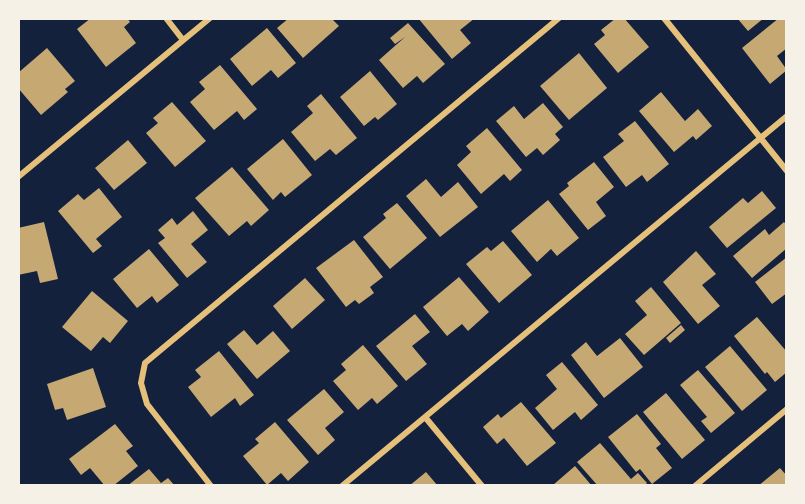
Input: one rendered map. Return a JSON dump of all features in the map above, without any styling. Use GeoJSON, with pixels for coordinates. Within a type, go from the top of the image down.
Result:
{"type":"FeatureCollection","features":[{"type":"Feature","properties":{"kind":"street"},"geometry":{"type":"LineString","coordinates":[[166,18],[183,40]]}},
{"type":"Feature","properties":{"kind":"street"},"geometry":{"type":"LineString","coordinates":[[18,177],[210,18]]}},
{"type":"Feature","properties":{"kind":"street"},"geometry":{"type":"LineString","coordinates":[[211,486],[147,404],[141,383],[145,363],[559,18]]}},
{"type":"Feature","properties":{"kind":"street"},"geometry":{"type":"LineString","coordinates":[[664,18],[787,171]]}},
{"type":"Feature","properties":{"kind":"street"},"geometry":{"type":"LineString","coordinates":[[342,486],[787,116]]}},
{"type":"Feature","properties":{"kind":"street"},"geometry":{"type":"LineString","coordinates":[[694,486],[787,409]]}},
{"type":"Feature","properties":{"kind":"street"},"geometry":{"type":"LineString","coordinates":[[425,417],[482,486]]}},
{"type":"Feature","properties":{"kind":"building"},"geometry":{"type":"Polygon","coordinates":[[[91,18],[127,18],[130,22],[124,27],[136,43],[106,67],[77,29],[91,18]]]}},
{"type":"Feature","properties":{"kind":"building"},"geometry":{"type":"Polygon","coordinates":[[[289,18],[331,18],[339,26],[303,58],[277,28],[289,18]]]}},
{"type":"Feature","properties":{"kind":"building"},"geometry":{"type":"Polygon","coordinates":[[[418,18],[475,18],[460,30],[471,43],[452,59],[418,18]]]}},
{"type":"Feature","properties":{"kind":"building"},"geometry":{"type":"Polygon","coordinates":[[[616,18],[624,18],[649,47],[618,73],[594,44],[605,35],[601,30],[616,18]]]}},
{"type":"Feature","properties":{"kind":"building"},"geometry":{"type":"Polygon","coordinates":[[[737,18],[764,18],[748,31],[737,18]]]}},
{"type":"Feature","properties":{"kind":"building"},"geometry":{"type":"Polygon","coordinates":[[[779,18],[787,18],[787,48],[777,56],[787,70],[770,84],[742,48],[779,18]]]}},
{"type":"Feature","properties":{"kind":"building"},"geometry":{"type":"Polygon","coordinates":[[[408,23],[445,64],[423,83],[417,76],[403,88],[379,60],[405,37],[395,44],[390,38],[408,23]]]}},
{"type":"Feature","properties":{"kind":"building"},"geometry":{"type":"Polygon","coordinates":[[[267,28],[296,63],[278,78],[271,70],[252,86],[230,59],[267,28]]]}},
{"type":"Feature","properties":{"kind":"building"},"geometry":{"type":"Polygon","coordinates":[[[47,48],[75,81],[65,89],[68,92],[41,115],[18,88],[18,73],[47,48]]]}},
{"type":"Feature","properties":{"kind":"building"},"geometry":{"type":"Polygon","coordinates":[[[579,53],[607,88],[569,120],[540,86],[579,53]]]}},
{"type":"Feature","properties":{"kind":"building"},"geometry":{"type":"Polygon","coordinates":[[[220,65],[257,109],[244,120],[237,111],[214,130],[190,102],[205,89],[199,82],[220,65]]]}},
{"type":"Feature","properties":{"kind":"building"},"geometry":{"type":"Polygon","coordinates":[[[370,71],[397,104],[378,120],[375,117],[364,126],[340,97],[370,71]]]}},
{"type":"Feature","properties":{"kind":"building"},"geometry":{"type":"Polygon","coordinates":[[[661,92],[685,121],[698,109],[712,126],[696,140],[693,136],[674,152],[639,111],[661,92]]]}},
{"type":"Feature","properties":{"kind":"building"},"geometry":{"type":"Polygon","coordinates":[[[321,94],[357,138],[336,155],[330,149],[315,161],[291,132],[313,113],[307,106],[321,94]]]}},
{"type":"Feature","properties":{"kind":"building"},"geometry":{"type":"Polygon","coordinates":[[[172,102],[206,141],[175,167],[146,133],[158,123],[153,118],[172,102]]]}},
{"type":"Feature","properties":{"kind":"building"},"geometry":{"type":"Polygon","coordinates":[[[543,103],[563,127],[555,134],[560,140],[543,155],[537,148],[526,157],[496,121],[514,106],[524,119],[543,103]]]}},
{"type":"Feature","properties":{"kind":"building"},"geometry":{"type":"Polygon","coordinates":[[[635,121],[669,164],[647,182],[642,175],[626,187],[603,157],[624,141],[618,134],[635,121]]]}},
{"type":"Feature","properties":{"kind":"building"},"geometry":{"type":"Polygon","coordinates":[[[487,128],[522,170],[510,181],[504,174],[481,194],[457,165],[471,152],[466,146],[487,128]]]}},
{"type":"Feature","properties":{"kind":"building"},"geometry":{"type":"Polygon","coordinates":[[[283,139],[312,175],[285,197],[281,192],[273,200],[247,169],[283,139]]]}},
{"type":"Feature","properties":{"kind":"building"},"geometry":{"type":"Polygon","coordinates":[[[128,140],[147,163],[114,190],[95,168],[128,140]]]}},
{"type":"Feature","properties":{"kind":"building"},"geometry":{"type":"Polygon","coordinates":[[[594,162],[614,187],[596,202],[606,216],[588,230],[559,194],[569,186],[567,183],[594,162]]]}},
{"type":"Feature","properties":{"kind":"building"},"geometry":{"type":"Polygon","coordinates":[[[232,167],[269,210],[251,226],[247,221],[229,236],[195,198],[232,167]]]}},
{"type":"Feature","properties":{"kind":"building"},"geometry":{"type":"Polygon","coordinates":[[[426,179],[441,197],[458,182],[478,207],[440,237],[406,196],[426,179]]]}},
{"type":"Feature","properties":{"kind":"building"},"geometry":{"type":"Polygon","coordinates":[[[99,188],[122,217],[96,239],[102,246],[93,253],[58,211],[78,194],[84,200],[99,188]]]}},
{"type":"Feature","properties":{"kind":"building"},"geometry":{"type":"Polygon","coordinates":[[[762,191],[776,208],[727,248],[709,227],[743,198],[748,203],[762,191]]]}},
{"type":"Feature","properties":{"kind":"building"},"geometry":{"type":"Polygon","coordinates":[[[548,200],[579,238],[557,256],[551,249],[537,262],[511,231],[548,200]]]}},
{"type":"Feature","properties":{"kind":"building"},"geometry":{"type":"Polygon","coordinates":[[[397,203],[427,238],[390,269],[363,237],[386,218],[383,214],[397,203]]]}},
{"type":"Feature","properties":{"kind":"building"},"geometry":{"type":"Polygon","coordinates":[[[193,211],[208,230],[191,244],[207,262],[187,278],[158,243],[165,238],[158,230],[172,218],[177,225],[193,211]]]}},
{"type":"Feature","properties":{"kind":"building"},"geometry":{"type":"Polygon","coordinates":[[[44,222],[58,279],[40,283],[37,271],[18,275],[18,228],[44,222]]]}},
{"type":"Feature","properties":{"kind":"building"},"geometry":{"type":"Polygon","coordinates":[[[784,222],[787,226],[787,248],[752,278],[733,256],[765,229],[769,235],[784,222]]]}},
{"type":"Feature","properties":{"kind":"building"},"geometry":{"type":"Polygon","coordinates":[[[354,240],[383,277],[370,287],[374,293],[359,304],[355,300],[346,307],[316,268],[354,240]]]}},
{"type":"Feature","properties":{"kind":"building"},"geometry":{"type":"Polygon","coordinates":[[[503,241],[532,275],[499,303],[466,264],[487,247],[491,251],[503,241]]]}},
{"type":"Feature","properties":{"kind":"building"},"geometry":{"type":"Polygon","coordinates":[[[149,249],[179,285],[157,303],[152,296],[137,308],[113,279],[149,249]]]}},
{"type":"Feature","properties":{"kind":"building"},"geometry":{"type":"Polygon","coordinates":[[[696,251],[716,274],[702,285],[720,306],[698,324],[663,282],[696,251]]]}},
{"type":"Feature","properties":{"kind":"building"},"geometry":{"type":"Polygon","coordinates":[[[787,257],[787,293],[772,304],[755,282],[787,257]]]}},
{"type":"Feature","properties":{"kind":"building"},"geometry":{"type":"Polygon","coordinates":[[[459,277],[489,312],[468,331],[462,324],[447,336],[423,307],[459,277]]]}},
{"type":"Feature","properties":{"kind":"building"},"geometry":{"type":"Polygon","coordinates":[[[305,278],[325,300],[292,329],[273,306],[305,278]]]}},
{"type":"Feature","properties":{"kind":"building"},"geometry":{"type":"Polygon","coordinates":[[[651,287],[681,323],[644,355],[625,334],[647,315],[635,301],[651,287]]]}},
{"type":"Feature","properties":{"kind":"building"},"geometry":{"type":"Polygon","coordinates":[[[92,291],[128,321],[110,343],[103,337],[91,351],[62,327],[92,291]]]}},
{"type":"Feature","properties":{"kind":"building"},"geometry":{"type":"Polygon","coordinates":[[[415,314],[430,332],[412,346],[427,364],[406,381],[376,346],[415,314]]]}},
{"type":"Feature","properties":{"kind":"building"},"geometry":{"type":"Polygon","coordinates":[[[757,317],[787,352],[787,372],[775,382],[767,372],[765,374],[734,336],[757,317]]]}},
{"type":"Feature","properties":{"kind":"building"},"geometry":{"type":"Polygon","coordinates":[[[681,325],[685,330],[670,343],[666,338],[681,325]]]}},
{"type":"Feature","properties":{"kind":"building"},"geometry":{"type":"Polygon","coordinates":[[[244,330],[257,345],[273,331],[290,351],[257,379],[227,344],[244,330]]]}},
{"type":"Feature","properties":{"kind":"building"},"geometry":{"type":"Polygon","coordinates":[[[620,338],[643,367],[604,398],[571,355],[586,342],[597,356],[620,338]]]}},
{"type":"Feature","properties":{"kind":"building"},"geometry":{"type":"Polygon","coordinates":[[[363,345],[398,386],[377,404],[372,398],[358,410],[333,381],[346,370],[341,364],[363,345]]]}},
{"type":"Feature","properties":{"kind":"building"},"geometry":{"type":"Polygon","coordinates":[[[730,346],[767,390],[742,411],[705,367],[730,346]]]}},
{"type":"Feature","properties":{"kind":"building"},"geometry":{"type":"Polygon","coordinates":[[[219,351],[254,395],[240,406],[235,398],[211,417],[188,387],[201,377],[195,370],[219,351]]]}},
{"type":"Feature","properties":{"kind":"building"},"geometry":{"type":"Polygon","coordinates":[[[562,362],[598,405],[581,420],[575,412],[553,430],[535,408],[557,389],[546,375],[562,362]]]}},
{"type":"Feature","properties":{"kind":"building"},"geometry":{"type":"Polygon","coordinates":[[[93,368],[106,407],[67,420],[63,408],[55,410],[47,384],[93,368]]]}},
{"type":"Feature","properties":{"kind":"building"},"geometry":{"type":"Polygon","coordinates":[[[698,370],[735,413],[711,433],[701,421],[707,417],[680,385],[698,370]]]}},
{"type":"Feature","properties":{"kind":"building"},"geometry":{"type":"Polygon","coordinates":[[[324,389],[344,412],[325,428],[335,440],[318,455],[287,420],[324,389]]]}},
{"type":"Feature","properties":{"kind":"building"},"geometry":{"type":"Polygon","coordinates":[[[666,393],[705,440],[682,459],[643,412],[666,393]]]}},
{"type":"Feature","properties":{"kind":"building"},"geometry":{"type":"Polygon","coordinates":[[[521,402],[556,443],[527,466],[504,438],[497,444],[483,427],[498,414],[501,418],[521,402]]]}},
{"type":"Feature","properties":{"kind":"building"},"geometry":{"type":"Polygon","coordinates":[[[637,414],[661,444],[656,448],[672,468],[652,484],[640,469],[636,472],[608,437],[637,414]]]}},
{"type":"Feature","properties":{"kind":"building"},"geometry":{"type":"Polygon","coordinates":[[[275,422],[309,462],[288,481],[281,473],[267,485],[243,456],[259,443],[255,439],[275,422]]]}},
{"type":"Feature","properties":{"kind":"building"},"geometry":{"type":"Polygon","coordinates":[[[115,424],[133,446],[126,451],[138,466],[113,486],[105,486],[90,468],[81,475],[69,459],[115,424]]]}},
{"type":"Feature","properties":{"kind":"building"},"geometry":{"type":"Polygon","coordinates":[[[600,443],[631,479],[638,473],[647,483],[644,486],[598,486],[577,462],[600,443]]]}},
{"type":"Feature","properties":{"kind":"building"},"geometry":{"type":"Polygon","coordinates":[[[575,466],[592,486],[553,485],[575,466]]]}},
{"type":"Feature","properties":{"kind":"building"},"geometry":{"type":"Polygon","coordinates":[[[780,468],[787,476],[787,486],[758,486],[780,468]]]}},
{"type":"Feature","properties":{"kind":"building"},"geometry":{"type":"Polygon","coordinates":[[[149,469],[161,483],[168,478],[175,486],[127,486],[149,469]]]}},
{"type":"Feature","properties":{"kind":"building"},"geometry":{"type":"Polygon","coordinates":[[[426,472],[438,486],[409,486],[426,472]]]}}]}
